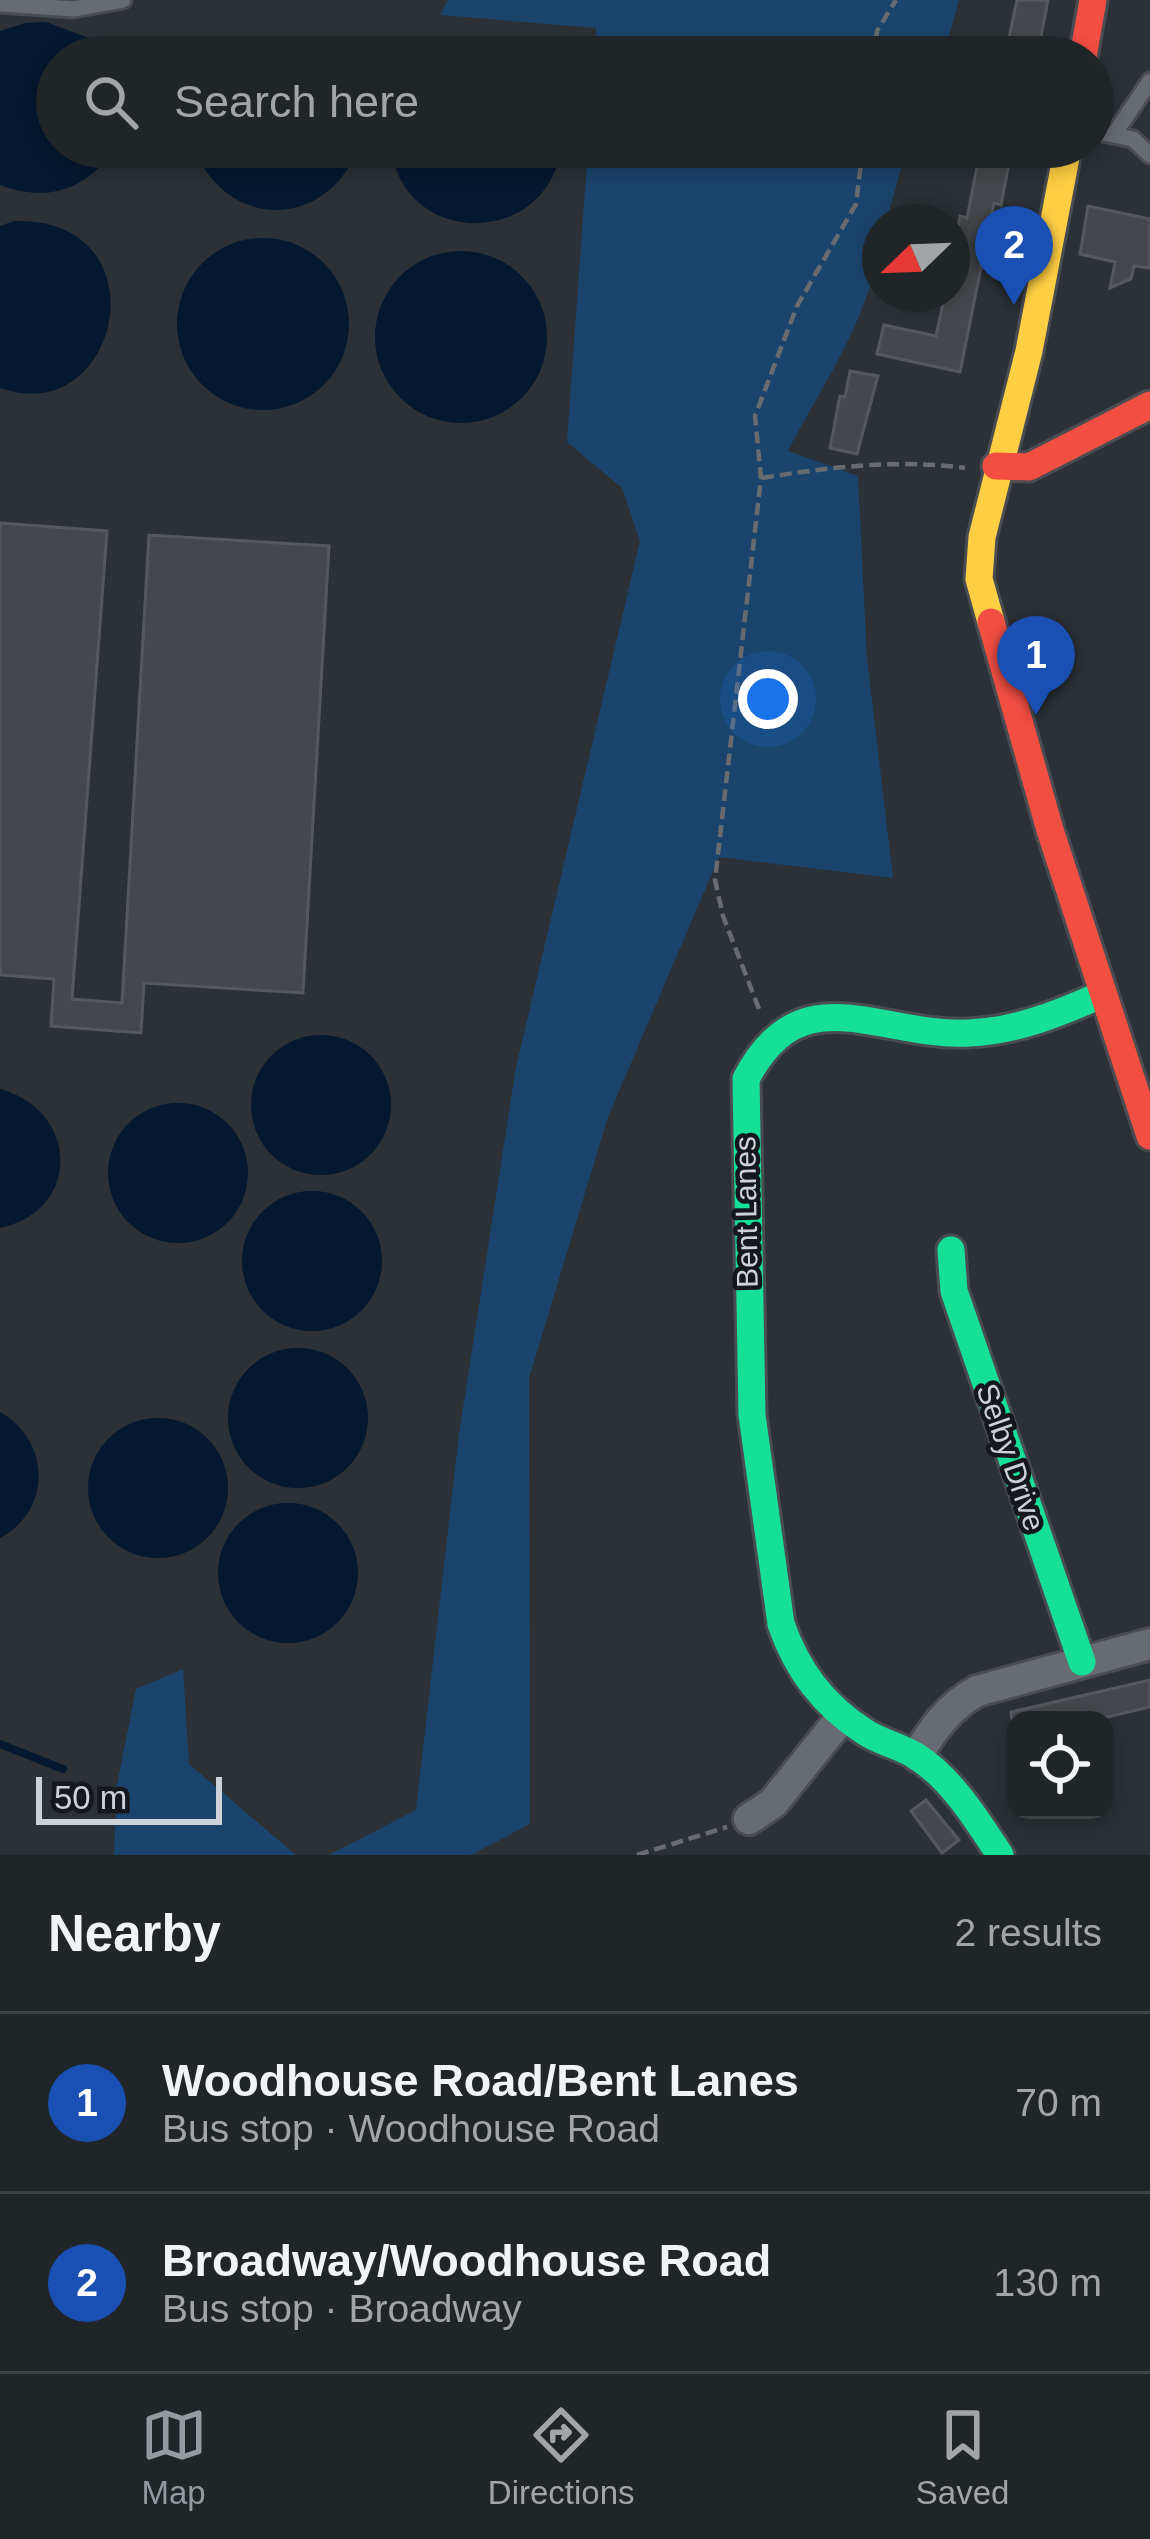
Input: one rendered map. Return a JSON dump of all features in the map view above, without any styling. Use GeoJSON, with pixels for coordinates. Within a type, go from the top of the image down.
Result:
{"type":"FeatureCollection","features":[{"type":"Feature","properties":{"kind":"street"},"geometry":{"type":"LineString","coordinates":[[1087,36],[1093,0]]}},
{"type":"Feature","properties":{"kind":"street"},"geometry":{"type":"LineString","coordinates":[[1064,168],[1012,420],[995,468],[979,552],[979,579],[1050,830],[1150,1136]]}},
{"type":"Feature","properties":{"kind":"street"},"geometry":{"type":"LineString","coordinates":[[995,468],[1029,467],[1150,405]]}},
{"type":"Feature","properties":{"kind":"street"},"geometry":{"type":"LineString","coordinates":[[770,1036],[817,1018],[845,1017],[948,1033],[984,1032],[1054,1017],[1103,994]]}},
{"type":"Feature","properties":{"kind":"street","name":"Bent Lanes"},"geometry":{"type":"LineString","coordinates":[[770,1036],[754,1055],[744,1109],[752,1415],[786,1639],[805,1678],[842,1717],[917,1756],[964,1802],[1000,1855]]}},
{"type":"Feature","properties":{"kind":"street","name":"Selby Drive"},"geometry":{"type":"LineString","coordinates":[[951,1250],[954,1291],[1082,1662]]}},
{"type":"Feature","properties":{"kind":"street"},"geometry":{"type":"LineString","coordinates":[[917,1756],[936,1724],[977,1691],[1150,1645]]}},
{"type":"Feature","properties":{"kind":"street"},"geometry":{"type":"LineString","coordinates":[[749,1819],[772,1803],[842,1717]]}},
{"type":"Feature","properties":{"kind":"lane"},"geometry":{"type":"LineString","coordinates":[[0,4],[74,9],[123,0]]}},
{"type":"Feature","properties":{"kind":"lane"},"geometry":{"type":"LineString","coordinates":[[1150,82],[1114,134],[1132,139],[1150,154]]}},
{"type":"Feature","properties":{"kind":"path"},"geometry":{"type":"LineString","coordinates":[[877,36],[896,0]]}},
{"type":"Feature","properties":{"kind":"path"},"geometry":{"type":"LineString","coordinates":[[770,1036],[735,950],[715,880],[761,478],[755,416],[797,306],[856,204],[860,168]]}},
{"type":"Feature","properties":{"kind":"path"},"geometry":{"type":"LineString","coordinates":[[761,478],[825,467],[906,463],[995,468]]}},
{"type":"Feature","properties":{"kind":"path"},"geometry":{"type":"LineString","coordinates":[[637,1855],[749,1819]]}},
{"type":"Feature","properties":{"kind":"shaded area"},"geometry":{"type":"Polygon","coordinates":[[[448,0],[959,0],[949,36],[596,36],[596,28],[440,15],[448,0]]]}},
{"type":"Feature","properties":{"kind":"shaded area"},"geometry":{"type":"Polygon","coordinates":[[[46,22],[83,36],[36,36],[36,168],[98,168],[79,183],[50,192],[0,185],[0,31],[46,22]]]}},
{"type":"Feature","properties":{"kind":"shaded area"},"geometry":{"type":"Polygon","coordinates":[[[205,168],[348,168],[324,194],[301,206],[276,210],[252,206],[229,194],[205,168]]]}},
{"type":"Feature","properties":{"kind":"shaded area"},"geometry":{"type":"Polygon","coordinates":[[[397,168],[554,168],[530,204],[504,218],[475,223],[446,218],[420,204],[397,168]]]}},
{"type":"Feature","properties":{"kind":"shaded area"},"geometry":{"type":"Polygon","coordinates":[[[587,168],[901,168],[891,204],[862,204],[862,309],[788,451],[858,476],[867,658],[893,878],[719,857],[608,1117],[529,1378],[530,1824],[471,1855],[329,1855],[416,1810],[459,1434],[516,1067],[640,541],[622,488],[567,442],[587,168]]]}},
{"type":"Feature","properties":{"kind":"shaded area"},"geometry":{"type":"Polygon","coordinates":[[[14,221],[62,229],[93,251],[108,283],[109,319],[98,353],[75,379],[42,393],[0,388],[0,226],[14,221]]]}},
{"type":"Feature","properties":{"kind":"shaded area"},"geometry":{"type":"Polygon","coordinates":[[[263,238],[296,245],[324,263],[342,291],[349,324],[342,357],[324,385],[296,403],[263,410],[230,403],[202,385],[184,357],[177,324],[184,291],[202,263],[230,245],[263,238]]]}},
{"type":"Feature","properties":{"kind":"shaded area"},"geometry":{"type":"Polygon","coordinates":[[[461,251],[494,258],[522,276],[540,304],[547,337],[540,370],[522,398],[494,416],[461,423],[428,416],[400,398],[382,370],[375,337],[382,304],[400,276],[428,258],[461,251]]]}},
{"type":"Feature","properties":{"kind":"shaded area"},"geometry":{"type":"Polygon","coordinates":[[[321,1035],[348,1040],[370,1056],[386,1078],[391,1105],[386,1132],[370,1154],[348,1170],[321,1175],[294,1170],[272,1154],[256,1132],[251,1105],[256,1078],[272,1056],[294,1040],[321,1035]]]}},
{"type":"Feature","properties":{"kind":"shaded area"},"geometry":{"type":"Polygon","coordinates":[[[0,1089],[26,1100],[45,1117],[60,1160],[57,1182],[46,1202],[27,1218],[0,1228],[0,1089]]]}},
{"type":"Feature","properties":{"kind":"shaded area"},"geometry":{"type":"Polygon","coordinates":[[[178,1103],[205,1108],[227,1124],[243,1146],[248,1173],[243,1200],[227,1222],[205,1238],[178,1243],[151,1238],[129,1222],[113,1200],[108,1173],[113,1146],[129,1124],[151,1108],[178,1103]]]}},
{"type":"Feature","properties":{"kind":"shaded area"},"geometry":{"type":"Polygon","coordinates":[[[312,1191],[339,1196],[361,1212],[377,1234],[382,1261],[377,1288],[361,1310],[339,1326],[312,1331],[285,1326],[263,1310],[247,1288],[242,1261],[247,1234],[263,1212],[285,1196],[312,1191]]]}},
{"type":"Feature","properties":{"kind":"shaded area"},"geometry":{"type":"Polygon","coordinates":[[[298,1348],[325,1353],[347,1369],[363,1391],[368,1418],[363,1445],[347,1467],[325,1483],[298,1488],[271,1483],[249,1467],[233,1445],[228,1418],[233,1391],[249,1369],[271,1353],[298,1348]]]}},
{"type":"Feature","properties":{"kind":"shaded area"},"geometry":{"type":"Polygon","coordinates":[[[0,1412],[29,1440],[39,1475],[29,1510],[0,1538],[0,1412]]]}},
{"type":"Feature","properties":{"kind":"shaded area"},"geometry":{"type":"Polygon","coordinates":[[[158,1418],[185,1423],[207,1439],[223,1461],[228,1488],[223,1515],[207,1537],[185,1553],[158,1558],[131,1553],[109,1537],[93,1515],[88,1488],[93,1461],[109,1439],[131,1423],[158,1418]]]}},
{"type":"Feature","properties":{"kind":"shaded area"},"geometry":{"type":"Polygon","coordinates":[[[288,1503],[315,1508],[337,1524],[353,1546],[358,1573],[353,1600],[337,1622],[315,1638],[288,1643],[261,1638],[239,1622],[223,1600],[218,1573],[223,1546],[239,1524],[261,1508],[288,1503]]]}},
{"type":"Feature","properties":{"kind":"shaded area"},"geometry":{"type":"Polygon","coordinates":[[[183,1669],[189,1764],[296,1855],[114,1855],[117,1785],[136,1689],[183,1669]]]}},
{"type":"Feature","properties":{"kind":"building"},"geometry":{"type":"Polygon","coordinates":[[[1017,0],[1048,0],[1041,36],[1009,36],[1017,0]]]}},
{"type":"Feature","properties":{"kind":"building"},"geometry":{"type":"Polygon","coordinates":[[[977,168],[1008,168],[1001,205],[994,203],[960,372],[877,354],[884,325],[936,336],[941,312],[970,312],[970,204],[977,168]]]}},
{"type":"Feature","properties":{"kind":"building"},"geometry":{"type":"Polygon","coordinates":[[[1088,206],[1150,219],[1150,268],[1134,266],[1131,279],[1110,288],[1115,262],[1080,254],[1088,206]]]}},
{"type":"Feature","properties":{"kind":"building"},"geometry":{"type":"Polygon","coordinates":[[[850,371],[878,376],[857,454],[830,448],[850,371]]]}},
{"type":"Feature","properties":{"kind":"building"},"geometry":{"type":"Polygon","coordinates":[[[0,523],[107,531],[72,999],[122,1003],[149,535],[329,546],[303,993],[144,983],[141,1033],[51,1026],[54,979],[0,975],[0,523]]]}},
{"type":"Feature","properties":{"kind":"building"},"geometry":{"type":"Polygon","coordinates":[[[1150,1680],[1150,1707],[1114,1715],[1114,1711],[1015,1711],[1150,1680]]]}},
{"type":"Feature","properties":{"kind":"building"},"geometry":{"type":"Polygon","coordinates":[[[926,1800],[959,1840],[942,1853],[911,1811],[926,1800]]]}},
{"type":"Feature","properties":{"kind":"waterway"},"geometry":{"type":"LineString","coordinates":[[0,1744],[63,1769]]}},
{"type":"Feature","properties":{"kind":"traffic: fast"},"geometry":{"type":"LineString","coordinates":[[1000,1855],[963,1801],[929,1765],[865,1732],[824,1698],[795,1656],[781,1624],[752,1415],[746,1079],[768,1047],[791,1028],[817,1019],[844,1018],[936,1032],[987,1032],[1038,1020],[1103,994]]}},
{"type":"Feature","properties":{"kind":"traffic: fast"},"geometry":{"type":"LineString","coordinates":[[951,1250],[954,1291],[1082,1662]]}},
{"type":"Feature","properties":{"kind":"traffic: slow"},"geometry":{"type":"LineString","coordinates":[[991,622],[979,579],[982,537],[1029,351],[1064,168]]}},
{"type":"Feature","properties":{"kind":"traffic: jam"},"geometry":{"type":"LineString","coordinates":[[1087,36],[1093,0]]}},
{"type":"Feature","properties":{"kind":"traffic: jam"},"geometry":{"type":"LineString","coordinates":[[996,466],[1029,467],[1150,405]]}},
{"type":"Feature","properties":{"kind":"traffic: jam"},"geometry":{"type":"LineString","coordinates":[[991,622],[1050,830],[1150,1136]]}},
{"type":"Feature","properties":{"kind":"place","name":"Broadway/Woodhouse Road"},"geometry":{"type":"Point","coordinates":[1014,305]}},
{"type":"Feature","properties":{"kind":"place","name":"Woodhouse Road/Bent Lanes"},"geometry":{"type":"Point","coordinates":[1036,715]}}]}
